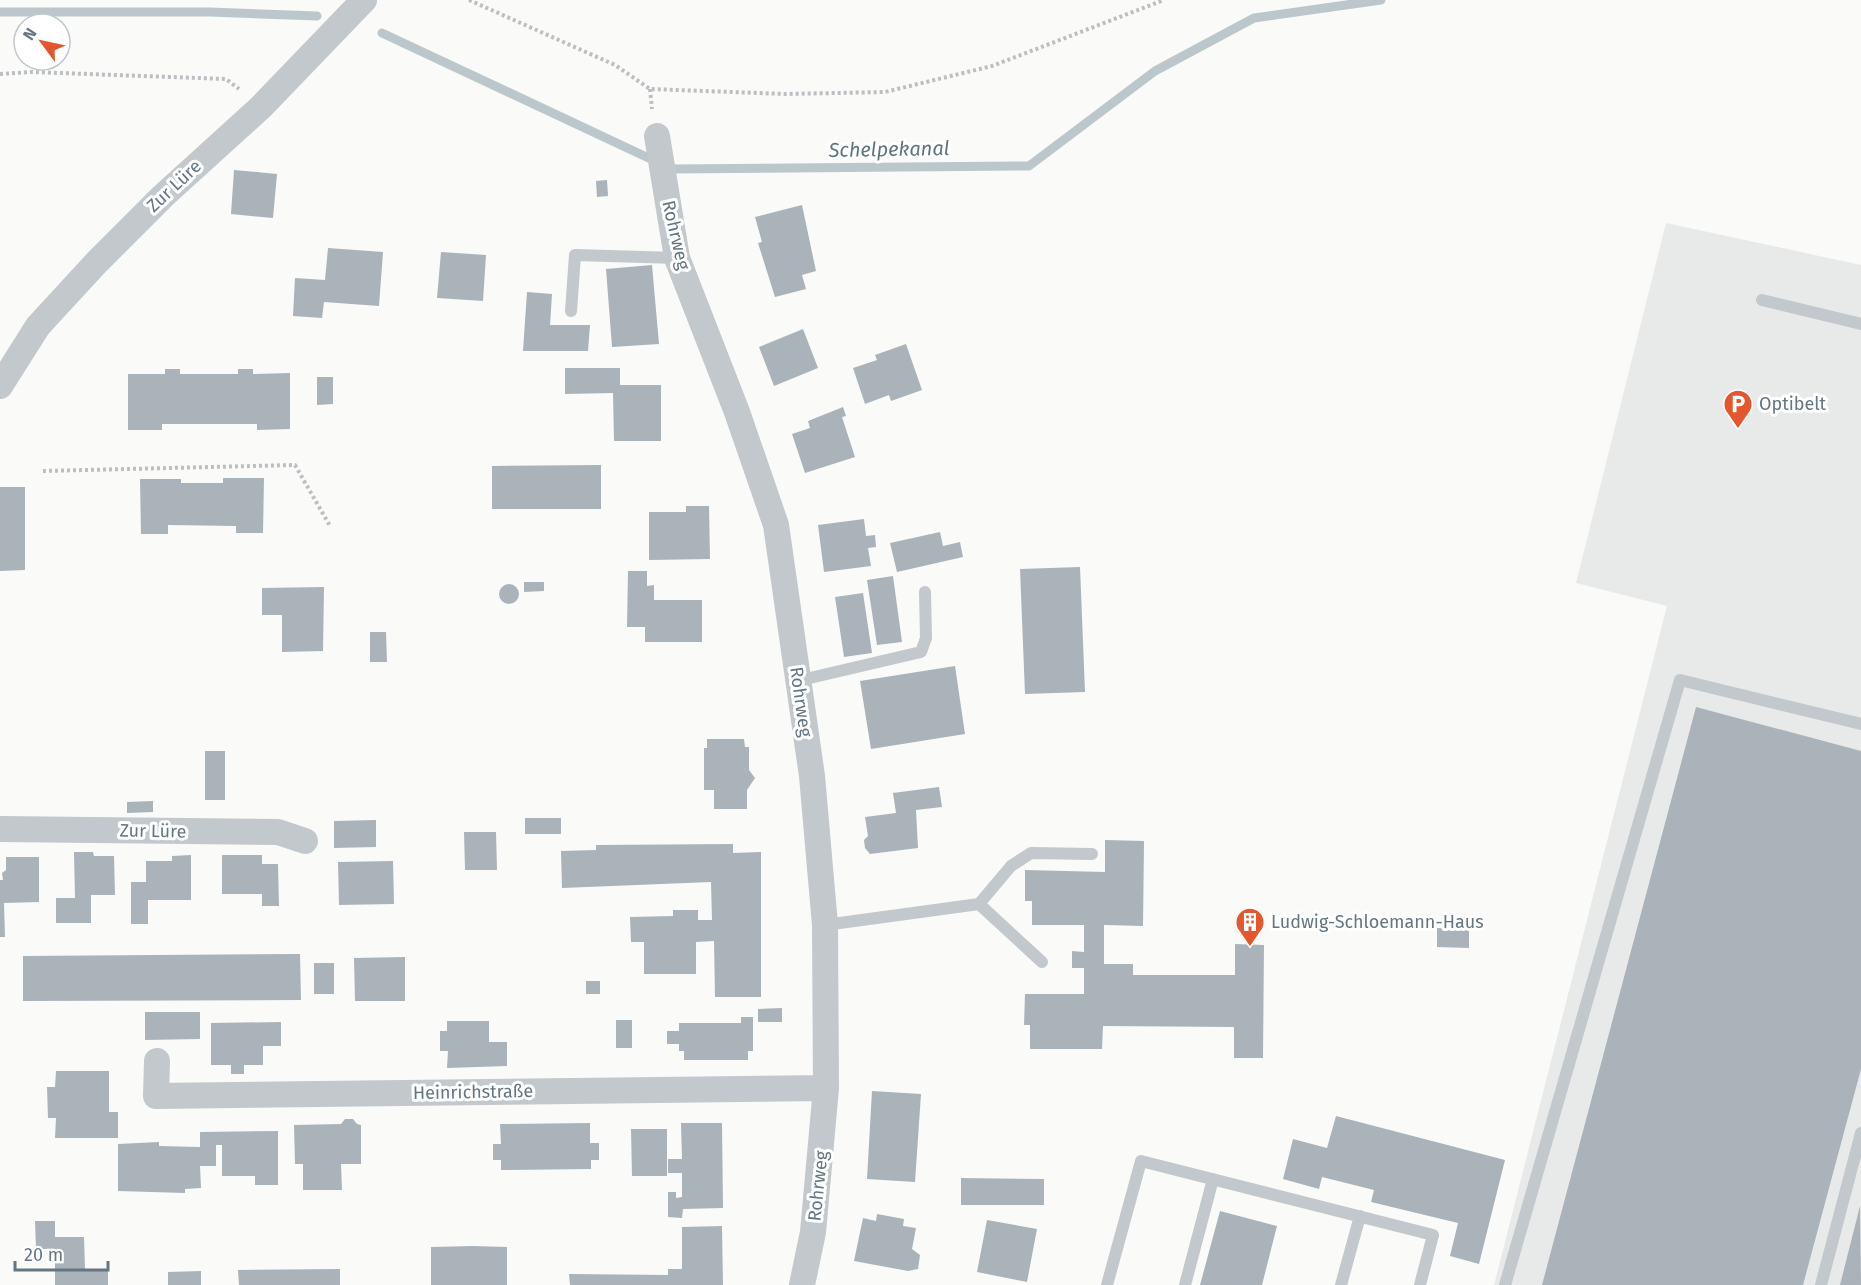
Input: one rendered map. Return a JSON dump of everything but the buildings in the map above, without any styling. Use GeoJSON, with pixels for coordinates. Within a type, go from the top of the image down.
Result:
{"type":"FeatureCollection","features":[{"type":"Feature","properties":{"kind":"street","name":"Zur Lüre"},"geometry":{"type":"LineString","coordinates":[[0,386],[38,326],[163,196],[261,107],[364,0]]}},
{"type":"Feature","properties":{"kind":"street","name":"Rohrweg"},"geometry":{"type":"LineString","coordinates":[[657,136],[677,258],[737,412],[776,525],[812,776],[825,925],[826,1088],[813,1232],[802,1285]]}},
{"type":"Feature","properties":{"kind":"street","name":"Zur Lüre"},"geometry":{"type":"LineString","coordinates":[[0,829],[278,832],[304,841]]}},
{"type":"Feature","properties":{"kind":"street","name":"Heinrichstraße"},"geometry":{"type":"LineString","coordinates":[[157,1061],[156,1096],[826,1088]]}},
{"type":"Feature","properties":{"kind":"lane"},"geometry":{"type":"LineString","coordinates":[[571,311],[575,255],[677,258]]}},
{"type":"Feature","properties":{"kind":"lane"},"geometry":{"type":"LineString","coordinates":[[1762,300],[1861,324]]}},
{"type":"Feature","properties":{"kind":"lane"},"geometry":{"type":"LineString","coordinates":[[797,681],[921,652],[926,638],[925,592]]}},
{"type":"Feature","properties":{"kind":"lane"},"geometry":{"type":"LineString","coordinates":[[1505,1285],[1680,680],[1861,724]]}},
{"type":"Feature","properties":{"kind":"lane"},"geometry":{"type":"LineString","coordinates":[[825,925],[979,904],[1011,866],[1031,853],[1092,854]]}},
{"type":"Feature","properties":{"kind":"lane"},"geometry":{"type":"LineString","coordinates":[[979,904],[1042,962]]}},
{"type":"Feature","properties":{"kind":"lane"},"geometry":{"type":"LineString","coordinates":[[1821,1285],[1861,1133]]}},
{"type":"Feature","properties":{"kind":"lane"},"geometry":{"type":"LineString","coordinates":[[1107,1285],[1141,1161],[1433,1234],[1420,1285]]}},
{"type":"Feature","properties":{"kind":"lane"},"geometry":{"type":"LineString","coordinates":[[1185,1285],[1213,1179]]}},
{"type":"Feature","properties":{"kind":"lane"},"geometry":{"type":"LineString","coordinates":[[1341,1285],[1360,1216]]}},
{"type":"Feature","properties":{"kind":"path"},"geometry":{"type":"LineString","coordinates":[[470,0],[615,65],[650,89],[785,94],[885,92],[982,69],[1087,32],[1164,0]]}},
{"type":"Feature","properties":{"kind":"path"},"geometry":{"type":"LineString","coordinates":[[0,74],[32,72],[226,79],[261,107]]}},
{"type":"Feature","properties":{"kind":"path"},"geometry":{"type":"LineString","coordinates":[[43,471],[295,465],[330,526]]}},
{"type":"Feature","properties":{"kind":"shaded area"},"geometry":{"type":"Polygon","coordinates":[[[1666,223],[1861,265],[1861,1285],[1494,1285],[1667,606],[1576,583],[1666,223]]]}},
{"type":"Feature","properties":{"kind":"waterway","name":"Schelpekanal"},"geometry":{"type":"LineString","coordinates":[[382,33],[672,169],[1029,166],[1155,71],[1254,18],[1381,0]]}},
{"type":"Feature","properties":{"kind":"waterway","name":"Schelpekanal"},"geometry":{"type":"LineString","coordinates":[[0,12],[210,12],[317,16]]}},
{"type":"Feature","properties":{"kind":"place","name":"Optibelt"},"geometry":{"type":"Point","coordinates":[1738,430]}},
{"type":"Feature","properties":{"kind":"place","name":"Ludwig-Schloemann-Haus"},"geometry":{"type":"Point","coordinates":[1250,948]}}]}
